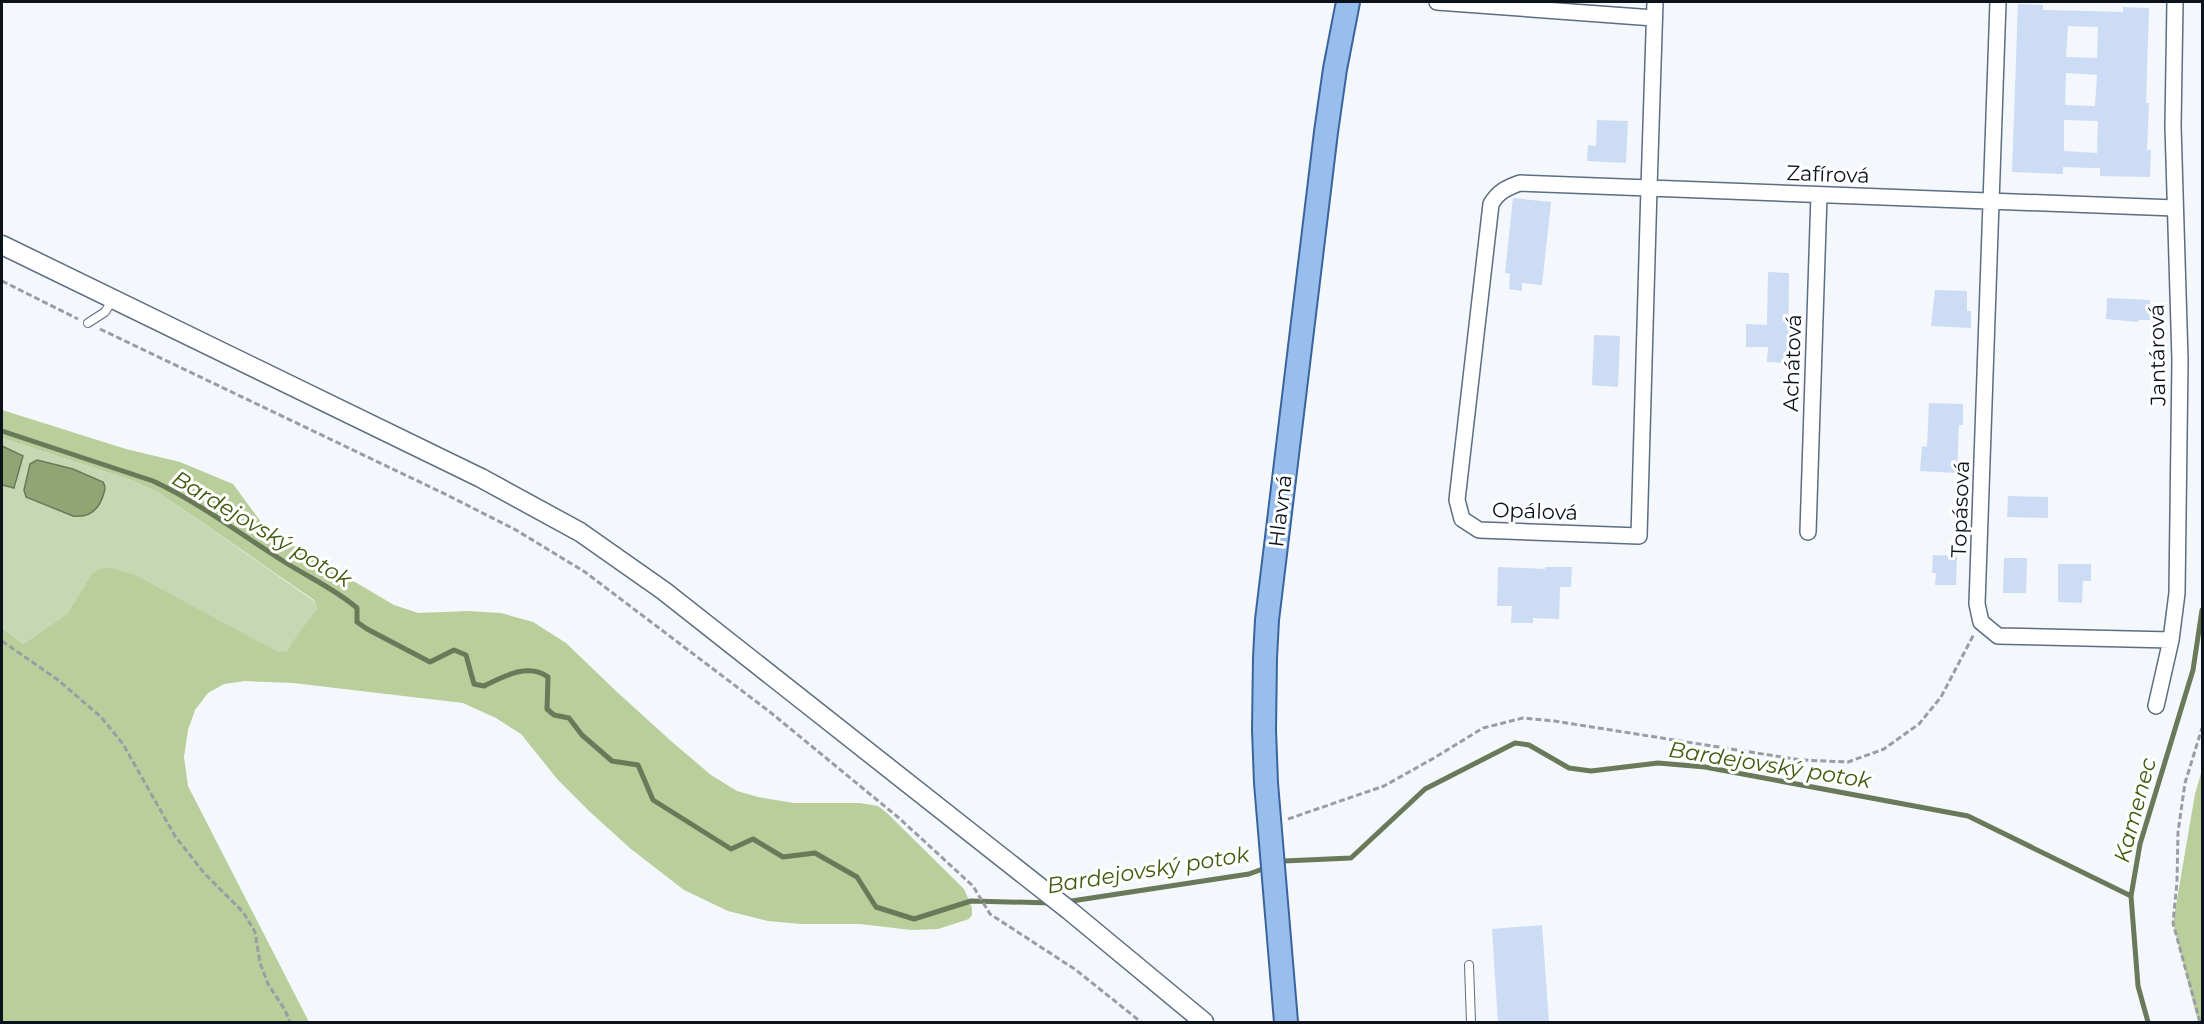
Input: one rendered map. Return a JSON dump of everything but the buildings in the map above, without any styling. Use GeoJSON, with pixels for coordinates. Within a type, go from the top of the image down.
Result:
{"type":"FeatureCollection","features":[{"type":"Feature","properties":{"kind":"main road","name":"Hlavná"},"geometry":{"type":"LineString","coordinates":[[1286,1023],[1269,825],[1264,730],[1267,620],[1326,132],[1348,2]]}},
{"type":"Feature","properties":{"kind":"street"},"geometry":{"type":"LineString","coordinates":[[1437,2],[1654,18]]}},
{"type":"Feature","properties":{"kind":"street"},"geometry":{"type":"LineString","coordinates":[[1649,188],[1654,2]]}},
{"type":"Feature","properties":{"kind":"street"},"geometry":{"type":"LineString","coordinates":[[1992,202],[1998,2]]}},
{"type":"Feature","properties":{"kind":"street","name":"Jantárová"},"geometry":{"type":"LineString","coordinates":[[2156,706],[2171,640],[2177,593],[2180,360],[2173,126],[2175,2]]}},
{"type":"Feature","properties":{"kind":"street","name":"Opálová"},"geometry":{"type":"LineString","coordinates":[[1520,183],[1649,188],[1639,536],[1479,530],[1462,519],[1457,500],[1491,204],[1496,195],[1520,183]]}},
{"type":"Feature","properties":{"kind":"street","name":"Zafírová"},"geometry":{"type":"LineString","coordinates":[[1649,188],[2175,208]]}},
{"type":"Feature","properties":{"kind":"street","name":"Achátová"},"geometry":{"type":"LineString","coordinates":[[1808,532],[1819,195]]}},
{"type":"Feature","properties":{"kind":"street","name":"Topásová"},"geometry":{"type":"LineString","coordinates":[[1981,622],[1977,604],[1992,202]]}},
{"type":"Feature","properties":{"kind":"street"},"geometry":{"type":"LineString","coordinates":[[2,245],[481,478],[580,532],[664,591],[1070,911],[1204,1023]]}},
{"type":"Feature","properties":{"kind":"street"},"geometry":{"type":"LineString","coordinates":[[1981,622],[1998,636],[2171,640]]}},
{"type":"Feature","properties":{"kind":"lane"},"geometry":{"type":"LineString","coordinates":[[88,323],[105,312],[113,299]]}},
{"type":"Feature","properties":{"kind":"lane"},"geometry":{"type":"LineString","coordinates":[[1469,965],[1471,1023]]}},
{"type":"Feature","properties":{"kind":"path"},"geometry":{"type":"LineString","coordinates":[[2,281],[447,495],[516,530],[567,561],[636,609],[770,712],[899,818],[973,886],[990,914],[1076,970],[1141,1023]]}},
{"type":"Feature","properties":{"kind":"path"},"geometry":{"type":"LineString","coordinates":[[1269,825],[1384,786],[1483,728],[1523,718],[1554,720],[1801,760],[1848,762],[1884,749],[1919,724],[1941,697],[1981,622]]}},
{"type":"Feature","properties":{"kind":"path"},"geometry":{"type":"LineString","coordinates":[[2,640],[58,680],[101,717],[123,744],[176,836],[204,873],[243,912],[255,932],[264,974],[290,1023]]}},
{"type":"Feature","properties":{"kind":"path"},"geometry":{"type":"LineString","coordinates":[[2200,1023],[2173,923],[2178,832],[2185,783],[2202,728]]}},
{"type":"Feature","properties":{"kind":"shaded area"},"geometry":{"type":"Polygon","coordinates":[[[2,410],[126,449],[180,462],[233,484],[267,530],[394,605],[418,613],[468,611],[501,613],[533,622],[566,643],[671,741],[711,775],[737,791],[794,803],[860,803],[878,806],[964,889],[972,908],[972,915],[969,919],[938,929],[911,930],[860,924],[801,924],[768,921],[728,911],[684,890],[631,849],[558,780],[521,734],[496,718],[463,703],[293,683],[245,681],[224,684],[208,693],[195,710],[188,730],[184,757],[188,786],[309,1022],[2,1022],[2,628],[23,644],[67,614],[91,575],[100,569],[111,568],[135,575],[278,652],[286,651],[317,609],[314,600],[161,494],[134,481],[2,438],[2,410]]]}},
{"type":"Feature","properties":{"kind":"shaded area"},"geometry":{"type":"Polygon","coordinates":[[[2,438],[134,481],[161,494],[314,601],[317,609],[314,616],[285,652],[278,652],[91,575],[67,614],[23,644],[2,628],[2,485],[11,488],[16,486],[21,454],[2,446],[2,438]],[[44,461],[26,497],[73,516],[103,482],[73,469],[44,461]]]}},
{"type":"Feature","properties":{"kind":"shaded area"},"geometry":{"type":"Polygon","coordinates":[[[2,446],[23,456],[14,488],[2,485],[2,446]]]}},
{"type":"Feature","properties":{"kind":"shaded area"},"geometry":{"type":"Polygon","coordinates":[[[37,460],[73,469],[103,482],[104,492],[96,509],[88,515],[73,516],[26,497],[24,490],[30,464],[37,460]]]}},
{"type":"Feature","properties":{"kind":"shaded area"},"geometry":{"type":"Polygon","coordinates":[[[2202,770],[2202,1022],[2198,1022],[2173,923],[2195,794],[2202,770]]]}},
{"type":"Feature","properties":{"kind":"waterway","name":"Bardejovský potok"},"geometry":{"type":"LineString","coordinates":[[2,431],[153,481],[170,490],[340,595],[357,608],[357,622],[367,629],[430,662],[454,650],[466,655],[474,684],[484,686],[507,675],[524,671],[533,671],[548,677],[547,709],[554,715],[569,718],[582,735],[612,761],[638,765],[653,800],[731,849],[753,839],[783,857],[815,853],[857,877],[876,907],[914,919],[971,901],[1052,903]]}},
{"type":"Feature","properties":{"kind":"waterway","name":"Kamenec"},"geometry":{"type":"LineString","coordinates":[[2148,1022],[2138,986],[2131,896],[2140,844],[2193,670],[2202,610]]}},
{"type":"Feature","properties":{"kind":"waterway","name":"Bardejovský potok"},"geometry":{"type":"LineString","coordinates":[[1279,863],[1351,858],[1425,789],[1515,743],[1529,745],[1569,768],[1591,771],[1658,763],[1705,767],[1968,816],[2131,896]]}},
{"type":"Feature","properties":{"kind":"waterway","name":"Bardejovský potok"},"geometry":{"type":"LineString","coordinates":[[1065,902],[1249,874],[1268,867]]}}]}
